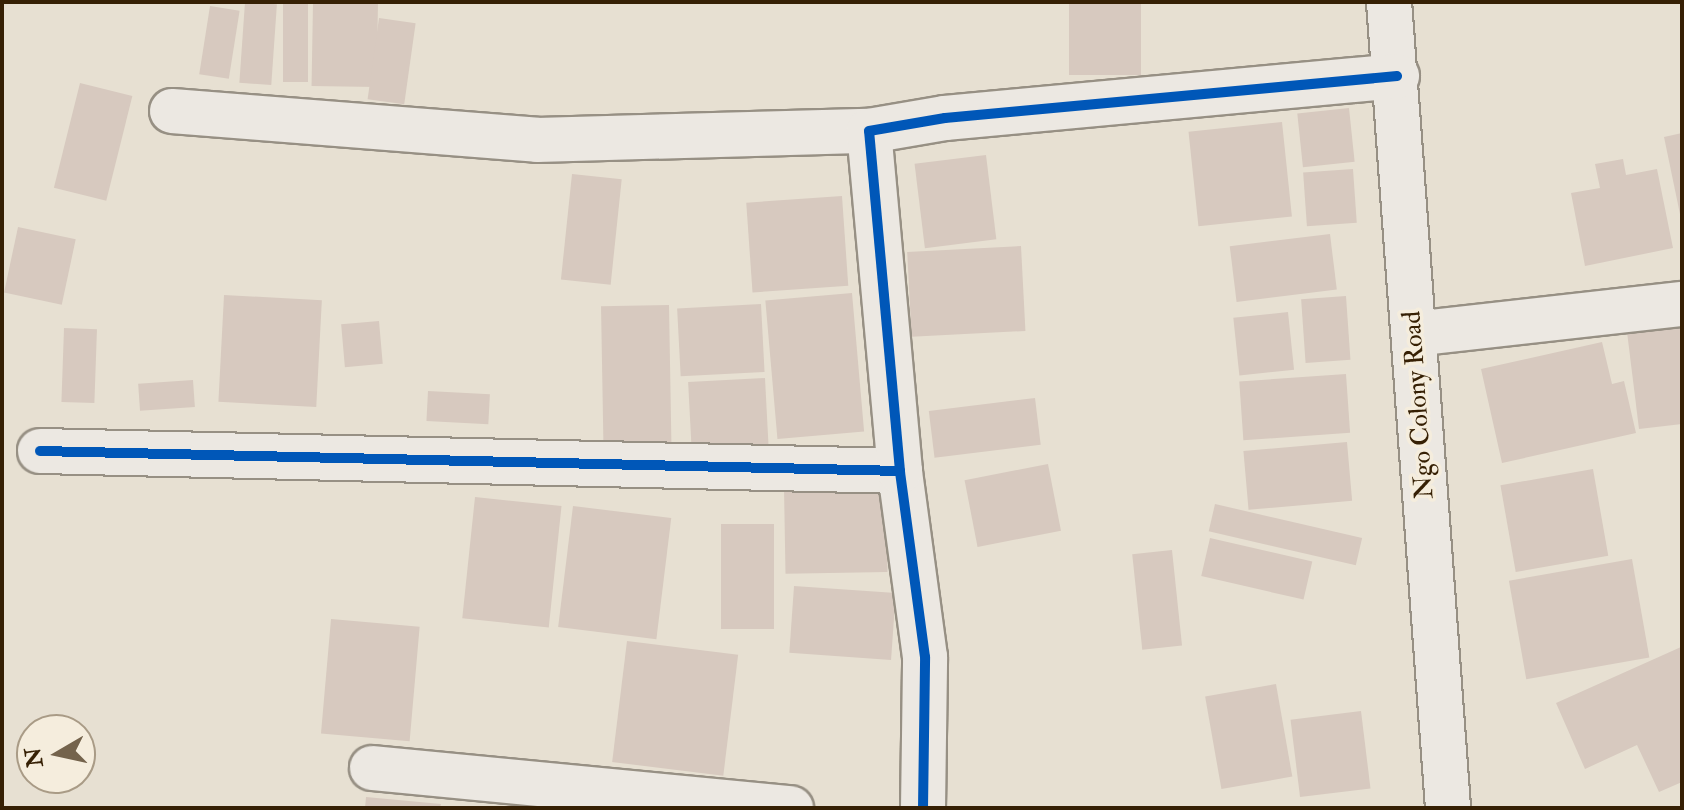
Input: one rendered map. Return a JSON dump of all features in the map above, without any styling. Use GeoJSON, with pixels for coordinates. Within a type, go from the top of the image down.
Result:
{"type":"FeatureCollection","features":[{"type":"Feature","properties":{"kind":"street","name":"Ngo Colony Road"},"geometry":{"type":"LineString","coordinates":[[1389,2],[1397,76],[1448,808]]}},
{"type":"Feature","properties":{"kind":"street"},"geometry":{"type":"LineString","coordinates":[[172,111],[537,140],[869,131],[945,118],[1397,76]]}},
{"type":"Feature","properties":{"kind":"street"},"geometry":{"type":"LineString","coordinates":[[869,131],[900,471],[925,657],[923,808]]}},
{"type":"Feature","properties":{"kind":"street"},"geometry":{"type":"LineString","coordinates":[[1414,334],[1682,304]]}},
{"type":"Feature","properties":{"kind":"street"},"geometry":{"type":"LineString","coordinates":[[40,451],[900,471]]}},
{"type":"Feature","properties":{"kind":"street"},"geometry":{"type":"LineString","coordinates":[[372,768],[791,808]]}},
{"type":"Feature","properties":{"kind":"building"},"geometry":{"type":"Polygon","coordinates":[[[245,2],[277,4],[271,85],[239,83],[245,2]]]}},
{"type":"Feature","properties":{"kind":"building"},"geometry":{"type":"Polygon","coordinates":[[[283,2],[308,2],[308,82],[283,82],[283,2]]]}},
{"type":"Feature","properties":{"kind":"building"},"geometry":{"type":"Polygon","coordinates":[[[313,2],[378,3],[377,87],[312,86],[313,2]]]}},
{"type":"Feature","properties":{"kind":"building"},"geometry":{"type":"Polygon","coordinates":[[[1069,2],[1141,2],[1141,75],[1069,75],[1069,2]]]}},
{"type":"Feature","properties":{"kind":"building"},"geometry":{"type":"Polygon","coordinates":[[[210,6],[240,11],[229,79],[199,74],[210,6]]]}},
{"type":"Feature","properties":{"kind":"building"},"geometry":{"type":"Polygon","coordinates":[[[379,18],[416,23],[404,104],[368,99],[379,18]]]}},
{"type":"Feature","properties":{"kind":"building"},"geometry":{"type":"Polygon","coordinates":[[[80,83],[132,96],[106,201],[54,188],[80,83]]]}},
{"type":"Feature","properties":{"kind":"building"},"geometry":{"type":"Polygon","coordinates":[[[1349,108],[1355,162],[1303,167],[1297,113],[1349,108]]]}},
{"type":"Feature","properties":{"kind":"building"},"geometry":{"type":"Polygon","coordinates":[[[1282,122],[1292,216],[1198,226],[1189,132],[1282,122]]]}},
{"type":"Feature","properties":{"kind":"building"},"geometry":{"type":"Polygon","coordinates":[[[1682,133],[1682,219],[1681,219],[1664,137],[1682,133]]]}},
{"type":"Feature","properties":{"kind":"building"},"geometry":{"type":"Polygon","coordinates":[[[986,155],[996,239],[925,248],[915,164],[986,155]]]}},
{"type":"Feature","properties":{"kind":"building"},"geometry":{"type":"Polygon","coordinates":[[[1623,159],[1626,175],[1657,169],[1673,248],[1585,266],[1571,193],[1600,188],[1595,164],[1623,159]]]}},
{"type":"Feature","properties":{"kind":"building"},"geometry":{"type":"Polygon","coordinates":[[[1353,169],[1357,223],[1307,226],[1303,172],[1353,169]]]}},
{"type":"Feature","properties":{"kind":"building"},"geometry":{"type":"Polygon","coordinates":[[[572,174],[622,179],[611,285],[561,279],[572,174]]]}},
{"type":"Feature","properties":{"kind":"building"},"geometry":{"type":"Polygon","coordinates":[[[842,196],[848,286],[753,292],[746,203],[842,196]]]}},
{"type":"Feature","properties":{"kind":"building"},"geometry":{"type":"Polygon","coordinates":[[[18,227],[76,239],[62,305],[4,293],[18,227]]]}},
{"type":"Feature","properties":{"kind":"building"},"geometry":{"type":"Polygon","coordinates":[[[1330,234],[1337,290],[1237,302],[1230,246],[1330,234]]]}},
{"type":"Feature","properties":{"kind":"building"},"geometry":{"type":"Polygon","coordinates":[[[1021,246],[1025,331],[912,337],[907,252],[1021,246]]]}},
{"type":"Feature","properties":{"kind":"building"},"geometry":{"type":"Polygon","coordinates":[[[852,293],[864,431],[777,439],[765,301],[852,293]]]}},
{"type":"Feature","properties":{"kind":"building"},"geometry":{"type":"Polygon","coordinates":[[[224,295],[322,300],[316,407],[218,402],[224,295]]]}},
{"type":"Feature","properties":{"kind":"building"},"geometry":{"type":"Polygon","coordinates":[[[1346,296],[1350,360],[1306,363],[1301,299],[1346,296]]]}},
{"type":"Feature","properties":{"kind":"building"},"geometry":{"type":"Polygon","coordinates":[[[761,304],[765,372],[681,376],[677,308],[761,304]]]}},
{"type":"Feature","properties":{"kind":"building"},"geometry":{"type":"Polygon","coordinates":[[[669,305],[671,442],[603,443],[601,306],[669,305]]]}},
{"type":"Feature","properties":{"kind":"building"},"geometry":{"type":"Polygon","coordinates":[[[1288,312],[1294,370],[1239,375],[1233,318],[1288,312]]]}},
{"type":"Feature","properties":{"kind":"building"},"geometry":{"type":"Polygon","coordinates":[[[379,321],[383,364],[345,367],[341,324],[379,321]]]}},
{"type":"Feature","properties":{"kind":"building"},"geometry":{"type":"Polygon","coordinates":[[[1682,325],[1682,424],[1639,429],[1627,332],[1682,325]]]}},
{"type":"Feature","properties":{"kind":"building"},"geometry":{"type":"Polygon","coordinates":[[[64,328],[97,329],[94,403],[61,402],[64,328]]]}},
{"type":"Feature","properties":{"kind":"building"},"geometry":{"type":"Polygon","coordinates":[[[1602,342],[1612,384],[1624,381],[1636,433],[1502,463],[1481,369],[1602,342]]]}},
{"type":"Feature","properties":{"kind":"building"},"geometry":{"type":"Polygon","coordinates":[[[1346,374],[1350,433],[1243,440],[1239,381],[1346,374]]]}},
{"type":"Feature","properties":{"kind":"building"},"geometry":{"type":"Polygon","coordinates":[[[765,378],[768,444],[692,448],[688,382],[765,378]]]}},
{"type":"Feature","properties":{"kind":"building"},"geometry":{"type":"Polygon","coordinates":[[[193,380],[195,407],[140,411],[138,384],[193,380]]]}},
{"type":"Feature","properties":{"kind":"building"},"geometry":{"type":"Polygon","coordinates":[[[428,391],[490,394],[488,424],[426,421],[428,391]]]}},
{"type":"Feature","properties":{"kind":"building"},"geometry":{"type":"Polygon","coordinates":[[[1035,398],[1041,445],[935,458],[929,411],[1035,398]]]}},
{"type":"Feature","properties":{"kind":"building"},"geometry":{"type":"Polygon","coordinates":[[[1347,442],[1352,501],[1249,510],[1243,451],[1347,442]]]}},
{"type":"Feature","properties":{"kind":"building"},"geometry":{"type":"Polygon","coordinates":[[[1048,464],[1061,531],[978,547],[965,480],[1048,464]]]}},
{"type":"Feature","properties":{"kind":"building"},"geometry":{"type":"Polygon","coordinates":[[[1593,469],[1608,556],[1516,572],[1500,485],[1593,469]]]}},
{"type":"Feature","properties":{"kind":"building"},"geometry":{"type":"Polygon","coordinates":[[[886,487],[887,572],[785,574],[784,489],[886,487]]]}},
{"type":"Feature","properties":{"kind":"building"},"geometry":{"type":"Polygon","coordinates":[[[475,497],[562,506],[549,627],[462,618],[475,497]]]}},
{"type":"Feature","properties":{"kind":"building"},"geometry":{"type":"Polygon","coordinates":[[[1215,504],[1362,538],[1356,565],[1209,531],[1215,504]]]}},
{"type":"Feature","properties":{"kind":"building"},"geometry":{"type":"Polygon","coordinates":[[[573,506],[671,518],[656,639],[558,627],[573,506]]]}},
{"type":"Feature","properties":{"kind":"building"},"geometry":{"type":"Polygon","coordinates":[[[721,524],[774,524],[774,629],[721,629],[721,524]]]}},
{"type":"Feature","properties":{"kind":"building"},"geometry":{"type":"Polygon","coordinates":[[[1210,538],[1312,562],[1304,600],[1201,576],[1210,538]]]}},
{"type":"Feature","properties":{"kind":"building"},"geometry":{"type":"Polygon","coordinates":[[[1172,550],[1182,645],[1142,650],[1132,554],[1172,550]]]}},
{"type":"Feature","properties":{"kind":"building"},"geometry":{"type":"Polygon","coordinates":[[[1632,559],[1649,657],[1526,679],[1509,581],[1632,559]]]}},
{"type":"Feature","properties":{"kind":"building"},"geometry":{"type":"Polygon","coordinates":[[[794,586],[896,593],[891,660],[789,653],[794,586]]]}},
{"type":"Feature","properties":{"kind":"building"},"geometry":{"type":"Polygon","coordinates":[[[331,619],[420,627],[410,741],[321,734],[331,619]]]}},
{"type":"Feature","properties":{"kind":"building"},"geometry":{"type":"Polygon","coordinates":[[[627,641],[738,655],[723,776],[612,762],[627,641]]]}},
{"type":"Feature","properties":{"kind":"building"},"geometry":{"type":"Polygon","coordinates":[[[1681,647],[1682,782],[1659,792],[1637,745],[1585,769],[1556,703],[1681,647]]]}},
{"type":"Feature","properties":{"kind":"building"},"geometry":{"type":"Polygon","coordinates":[[[1276,684],[1292,777],[1221,789],[1205,697],[1276,684]]]}},
{"type":"Feature","properties":{"kind":"building"},"geometry":{"type":"Polygon","coordinates":[[[1361,711],[1371,788],[1300,797],[1291,720],[1361,711]]]}},
{"type":"Feature","properties":{"kind":"building"},"geometry":{"type":"Polygon","coordinates":[[[366,797],[441,804],[440,808],[365,808],[366,797]]]}},
{"type":"Feature","properties":{"kind":"cycle path"},"geometry":{"type":"LineString","coordinates":[[923,808],[925,657],[900,471],[869,131],[945,118],[1397,76]]}},
{"type":"Feature","properties":{"kind":"cycle path"},"geometry":{"type":"LineString","coordinates":[[40,451],[900,471]]}}]}
